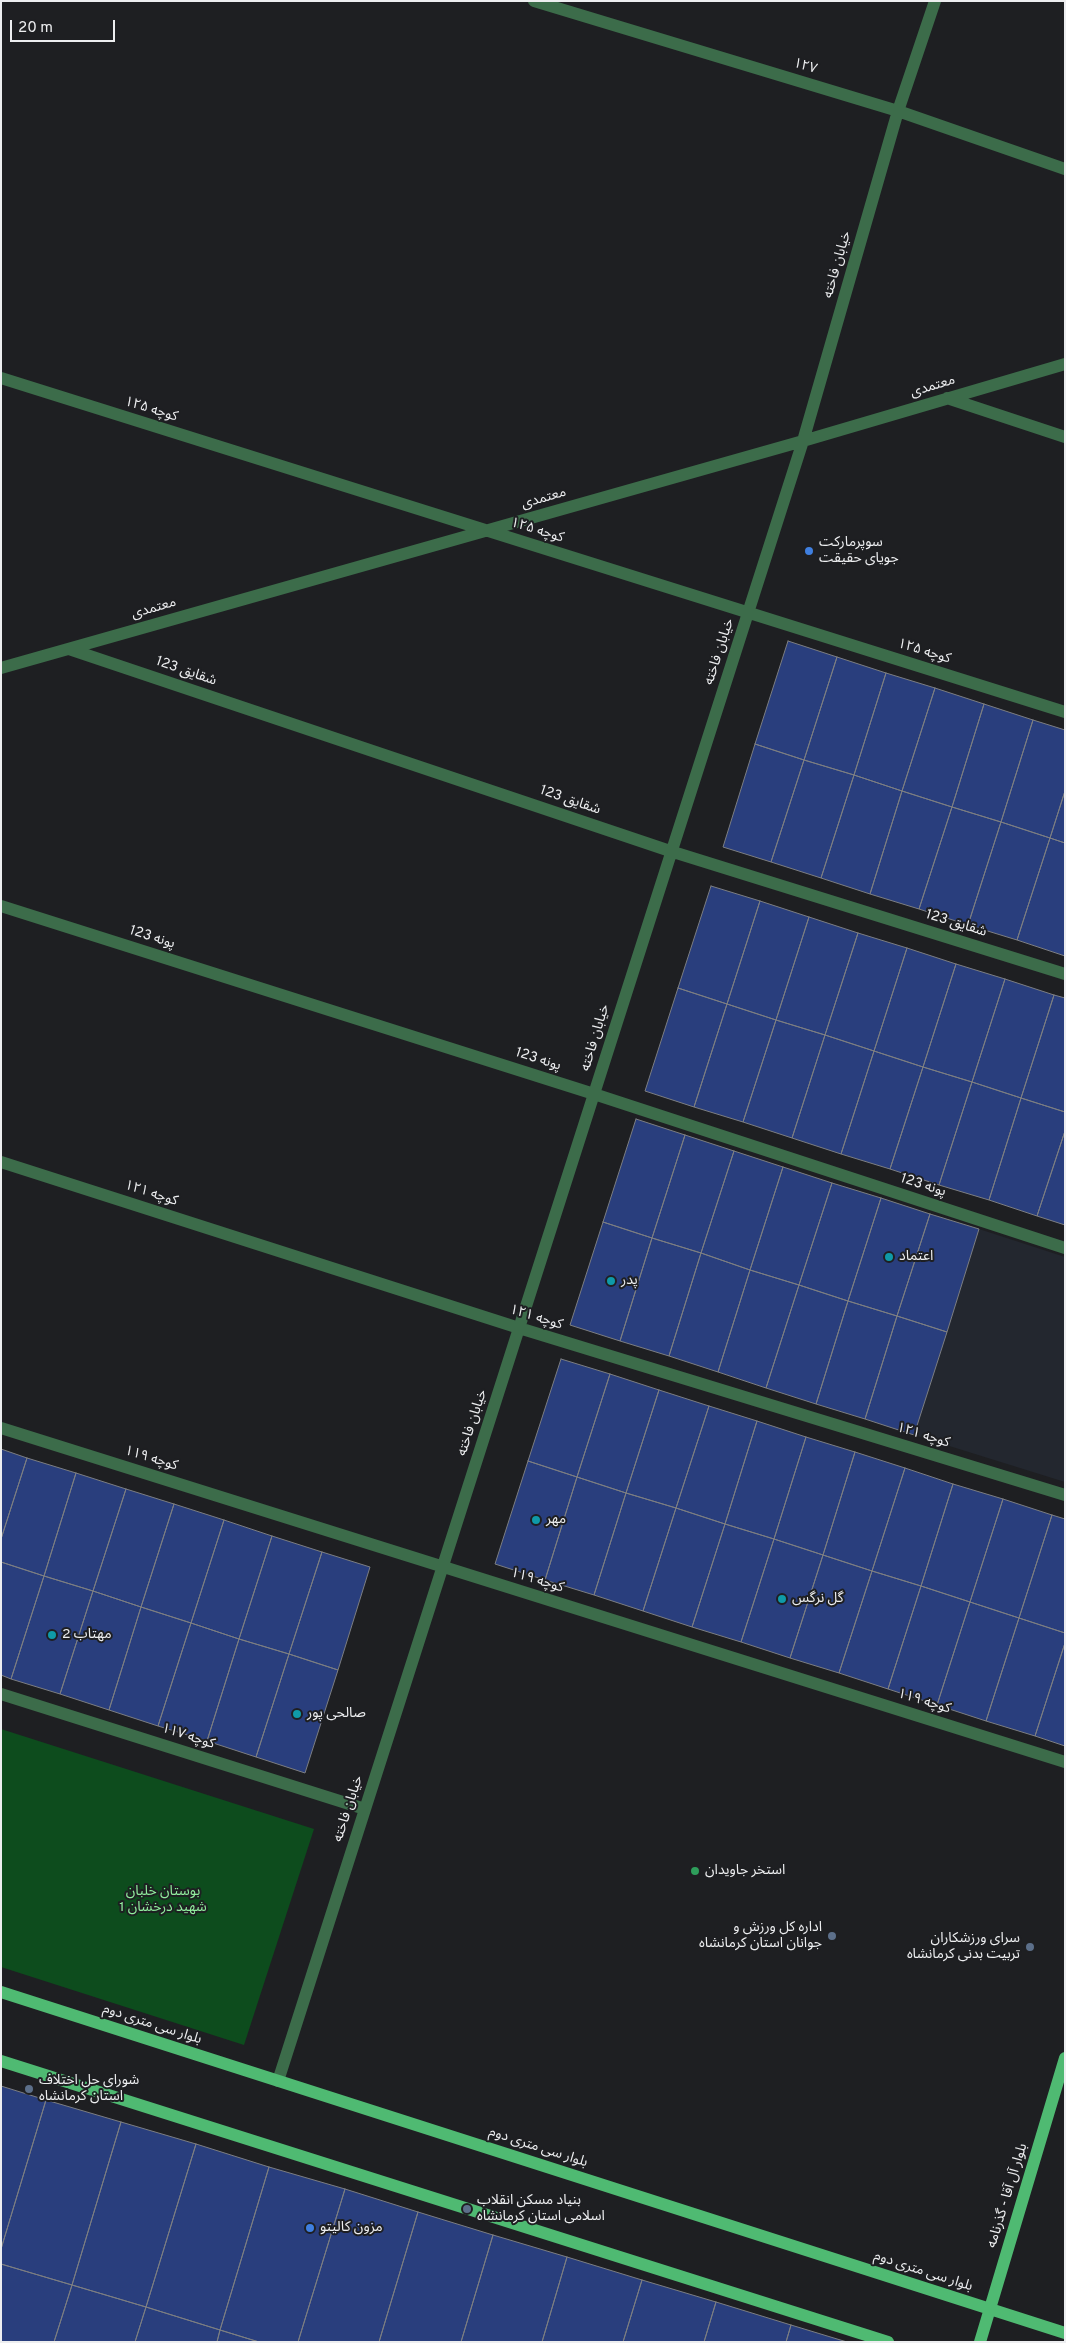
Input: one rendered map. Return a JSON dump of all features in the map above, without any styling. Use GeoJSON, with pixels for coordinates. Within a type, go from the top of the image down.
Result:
{"type":"FeatureCollection","features":[{"type":"Feature","properties":{"kind":"main road","name":"بلوار سی متری دوم"},"geometry":{"type":"LineString","coordinates":[[1,1992],[1065,2333]]}},
{"type":"Feature","properties":{"kind":"main road","name":"بلوار آل آقا - گذرنامه"},"geometry":{"type":"LineString","coordinates":[[980,2342],[1065,2058]]}},
{"type":"Feature","properties":{"kind":"main road"},"geometry":{"type":"LineString","coordinates":[[1,2061],[888,2342]]}},
{"type":"Feature","properties":{"kind":"main road"},"geometry":{"type":"LineString","coordinates":[[1062,2342],[1065,2333]]}},
{"type":"Feature","properties":{"kind":"street","name":"۱۲۷"},"geometry":{"type":"LineString","coordinates":[[534,1],[898,111],[1065,169]]}},
{"type":"Feature","properties":{"kind":"street","name":"خیابان فاخته"},"geometry":{"type":"LineString","coordinates":[[278,2081],[670,851],[803,441],[898,111],[936,1]]}},
{"type":"Feature","properties":{"kind":"street","name":"معتمدی"},"geometry":{"type":"LineString","coordinates":[[1,668],[803,441],[1065,364]]}},
{"type":"Feature","properties":{"kind":"street","name":"کوچه ۱۲۵"},"geometry":{"type":"LineString","coordinates":[[1,378],[1065,712]]}},
{"type":"Feature","properties":{"kind":"street"},"geometry":{"type":"LineString","coordinates":[[947,398],[1065,437]]}},
{"type":"Feature","properties":{"kind":"street","name":"123 شقایق"},"geometry":{"type":"LineString","coordinates":[[69,649],[670,851],[1065,974]]}},
{"type":"Feature","properties":{"kind":"street","name":"123 پونه"},"geometry":{"type":"LineString","coordinates":[[1,906],[594,1094],[1065,1248]]}},
{"type":"Feature","properties":{"kind":"street","name":"کوچه ۱۲۱"},"geometry":{"type":"LineString","coordinates":[[1,1162],[519,1328],[1065,1495]]}},
{"type":"Feature","properties":{"kind":"street","name":"کوچه ۱۱۹"},"geometry":{"type":"LineString","coordinates":[[1,1428],[1065,1762]]}},
{"type":"Feature","properties":{"kind":"street","name":"کوچه ۱۱۷"},"geometry":{"type":"LineString","coordinates":[[1,1694],[365,1809]]}},
{"type":"Feature","properties":{"kind":"shaded area"},"geometry":{"type":"Polygon","coordinates":[[[979,1229],[1065,1257],[1065,1482],[914,1435],[979,1229]]]}},
{"type":"Feature","properties":{"kind":"green space","name":"بوستان خلبان شهید درخشان 1"},"geometry":{"type":"Polygon","coordinates":[[[1,1729],[314,1829],[244,2045],[1,1967],[1,1729]]]}},
{"type":"Feature","properties":{"kind":"building"},"geometry":{"type":"Polygon","coordinates":[[[788,641],[837,657],[804,760],[755,744],[788,641]]]}},
{"type":"Feature","properties":{"kind":"building"},"geometry":{"type":"Polygon","coordinates":[[[837,657],[886,673],[854,775],[804,760],[837,657]]]}},
{"type":"Feature","properties":{"kind":"building"},"geometry":{"type":"Polygon","coordinates":[[[886,673],[935,688],[902,791],[854,775],[886,673]]]}},
{"type":"Feature","properties":{"kind":"building"},"geometry":{"type":"Polygon","coordinates":[[[935,688],[984,704],[952,807],[902,791],[935,688]]]}},
{"type":"Feature","properties":{"kind":"building"},"geometry":{"type":"Polygon","coordinates":[[[984,704],[1033,720],[1001,822],[952,807],[984,704]]]}},
{"type":"Feature","properties":{"kind":"building"},"geometry":{"type":"Polygon","coordinates":[[[1033,720],[1065,730],[1065,791],[1050,838],[1001,822],[1033,720]]]}},
{"type":"Feature","properties":{"kind":"building"},"geometry":{"type":"Polygon","coordinates":[[[755,744],[804,760],[771,862],[723,847],[755,744]]]}},
{"type":"Feature","properties":{"kind":"building"},"geometry":{"type":"Polygon","coordinates":[[[804,760],[854,775],[821,878],[771,862],[804,760]]]}},
{"type":"Feature","properties":{"kind":"building"},"geometry":{"type":"Polygon","coordinates":[[[854,775],[902,791],[870,894],[821,878],[854,775]]]}},
{"type":"Feature","properties":{"kind":"building"},"geometry":{"type":"Polygon","coordinates":[[[902,791],[952,807],[919,909],[870,894],[902,791]]]}},
{"type":"Feature","properties":{"kind":"building"},"geometry":{"type":"Polygon","coordinates":[[[1065,791],[1065,843],[1050,838],[1065,791]]]}},
{"type":"Feature","properties":{"kind":"building"},"geometry":{"type":"Polygon","coordinates":[[[952,807],[1001,822],[968,925],[919,909],[952,807]]]}},
{"type":"Feature","properties":{"kind":"building"},"geometry":{"type":"Polygon","coordinates":[[[1001,822],[1050,838],[1017,940],[968,925],[1001,822]]]}},
{"type":"Feature","properties":{"kind":"building"},"geometry":{"type":"Polygon","coordinates":[[[1050,838],[1065,843],[1065,956],[1017,940],[1050,838]]]}},
{"type":"Feature","properties":{"kind":"building"},"geometry":{"type":"Polygon","coordinates":[[[711,886],[760,901],[727,1004],[678,988],[711,886]]]}},
{"type":"Feature","properties":{"kind":"building"},"geometry":{"type":"Polygon","coordinates":[[[760,901],[809,917],[776,1020],[727,1004],[760,901]]]}},
{"type":"Feature","properties":{"kind":"building"},"geometry":{"type":"Polygon","coordinates":[[[809,917],[858,933],[825,1035],[776,1020],[809,917]]]}},
{"type":"Feature","properties":{"kind":"building"},"geometry":{"type":"Polygon","coordinates":[[[858,933],[907,948],[874,1051],[825,1035],[858,933]]]}},
{"type":"Feature","properties":{"kind":"building"},"geometry":{"type":"Polygon","coordinates":[[[907,948],[956,964],[923,1067],[874,1051],[907,948]]]}},
{"type":"Feature","properties":{"kind":"building"},"geometry":{"type":"Polygon","coordinates":[[[956,964],[1005,979],[972,1082],[923,1067],[956,964]]]}},
{"type":"Feature","properties":{"kind":"building"},"geometry":{"type":"Polygon","coordinates":[[[1005,979],[1054,995],[1021,1098],[972,1082],[1005,979]]]}},
{"type":"Feature","properties":{"kind":"building"},"geometry":{"type":"Polygon","coordinates":[[[678,988],[727,1004],[694,1107],[645,1091],[678,988]]]}},
{"type":"Feature","properties":{"kind":"building"},"geometry":{"type":"Polygon","coordinates":[[[1054,995],[1065,998],[1065,1112],[1021,1098],[1054,995]]]}},
{"type":"Feature","properties":{"kind":"building"},"geometry":{"type":"Polygon","coordinates":[[[727,1004],[776,1020],[743,1122],[694,1107],[727,1004]]]}},
{"type":"Feature","properties":{"kind":"building"},"geometry":{"type":"Polygon","coordinates":[[[776,1020],[825,1035],[792,1138],[743,1122],[776,1020]]]}},
{"type":"Feature","properties":{"kind":"building"},"geometry":{"type":"Polygon","coordinates":[[[825,1035],[874,1051],[841,1154],[792,1138],[825,1035]]]}},
{"type":"Feature","properties":{"kind":"building"},"geometry":{"type":"Polygon","coordinates":[[[874,1051],[923,1067],[890,1169],[841,1154],[874,1051]]]}},
{"type":"Feature","properties":{"kind":"building"},"geometry":{"type":"Polygon","coordinates":[[[923,1067],[972,1082],[939,1185],[890,1169],[923,1067]]]}},
{"type":"Feature","properties":{"kind":"building"},"geometry":{"type":"Polygon","coordinates":[[[972,1082],[1021,1098],[989,1200],[939,1185],[972,1082]]]}},
{"type":"Feature","properties":{"kind":"building"},"geometry":{"type":"Polygon","coordinates":[[[1021,1098],[1065,1112],[1065,1131],[1037,1216],[989,1200],[1021,1098]]]}},
{"type":"Feature","properties":{"kind":"building"},"geometry":{"type":"Polygon","coordinates":[[[636,1119],[685,1135],[652,1238],[603,1222],[636,1119]]]}},
{"type":"Feature","properties":{"kind":"building"},"geometry":{"type":"Polygon","coordinates":[[[1065,1131],[1065,1225],[1037,1216],[1065,1131]]]}},
{"type":"Feature","properties":{"kind":"building"},"geometry":{"type":"Polygon","coordinates":[[[685,1135],[734,1151],[701,1253],[652,1238],[685,1135]]]}},
{"type":"Feature","properties":{"kind":"building"},"geometry":{"type":"Polygon","coordinates":[[[734,1151],[783,1167],[750,1270],[701,1253],[734,1151]]]}},
{"type":"Feature","properties":{"kind":"building"},"geometry":{"type":"Polygon","coordinates":[[[783,1167],[832,1183],[799,1285],[750,1270],[783,1167]]]}},
{"type":"Feature","properties":{"kind":"building"},"geometry":{"type":"Polygon","coordinates":[[[832,1183],[881,1198],[848,1301],[799,1285],[832,1183]]]}},
{"type":"Feature","properties":{"kind":"building","name":"اعتماد"},"geometry":{"type":"Polygon","coordinates":[[[881,1198],[930,1214],[897,1316],[848,1301],[881,1198]]]}},
{"type":"Feature","properties":{"kind":"building"},"geometry":{"type":"Polygon","coordinates":[[[930,1214],[979,1229],[947,1332],[897,1316],[930,1214]]]}},
{"type":"Feature","properties":{"kind":"building","name":"پدر"},"geometry":{"type":"Polygon","coordinates":[[[603,1222],[652,1238],[620,1341],[570,1325],[603,1222]]]}},
{"type":"Feature","properties":{"kind":"building"},"geometry":{"type":"Polygon","coordinates":[[[652,1238],[701,1253],[669,1356],[620,1341],[652,1238]]]}},
{"type":"Feature","properties":{"kind":"building"},"geometry":{"type":"Polygon","coordinates":[[[701,1253],[750,1270],[718,1372],[669,1356],[701,1253]]]}},
{"type":"Feature","properties":{"kind":"building"},"geometry":{"type":"Polygon","coordinates":[[[750,1270],[799,1285],[766,1388],[718,1372],[750,1270]]]}},
{"type":"Feature","properties":{"kind":"building"},"geometry":{"type":"Polygon","coordinates":[[[799,1285],[848,1301],[816,1404],[766,1388],[799,1285]]]}},
{"type":"Feature","properties":{"kind":"building"},"geometry":{"type":"Polygon","coordinates":[[[848,1301],[897,1316],[865,1419],[816,1404],[848,1301]]]}},
{"type":"Feature","properties":{"kind":"building"},"geometry":{"type":"Polygon","coordinates":[[[897,1316],[947,1332],[914,1435],[865,1419],[897,1316]]]}},
{"type":"Feature","properties":{"kind":"building"},"geometry":{"type":"Polygon","coordinates":[[[561,1359],[610,1374],[577,1477],[528,1461],[561,1359]]]}},
{"type":"Feature","properties":{"kind":"building"},"geometry":{"type":"Polygon","coordinates":[[[610,1374],[659,1390],[626,1493],[577,1477],[610,1374]]]}},
{"type":"Feature","properties":{"kind":"building"},"geometry":{"type":"Polygon","coordinates":[[[659,1390],[709,1406],[676,1508],[626,1493],[659,1390]]]}},
{"type":"Feature","properties":{"kind":"building"},"geometry":{"type":"Polygon","coordinates":[[[709,1406],[757,1421],[725,1524],[676,1508],[709,1406]]]}},
{"type":"Feature","properties":{"kind":"building"},"geometry":{"type":"Polygon","coordinates":[[[757,1421],[806,1437],[774,1539],[725,1524],[757,1421]]]}},
{"type":"Feature","properties":{"kind":"building"},"geometry":{"type":"Polygon","coordinates":[[[806,1437],[855,1452],[823,1555],[774,1539],[806,1437]]]}},
{"type":"Feature","properties":{"kind":"building"},"geometry":{"type":"Polygon","coordinates":[[[1,1449],[27,1458],[1,1539],[1,1449]]]}},
{"type":"Feature","properties":{"kind":"building"},"geometry":{"type":"Polygon","coordinates":[[[855,1452],[905,1468],[872,1571],[823,1555],[855,1452]]]}},
{"type":"Feature","properties":{"kind":"building"},"geometry":{"type":"Polygon","coordinates":[[[27,1458],[76,1473],[44,1576],[1,1562],[1,1539],[27,1458]]]}},
{"type":"Feature","properties":{"kind":"building","name":"مهر"},"geometry":{"type":"Polygon","coordinates":[[[528,1461],[577,1477],[545,1580],[495,1564],[528,1461]]]}},
{"type":"Feature","properties":{"kind":"building"},"geometry":{"type":"Polygon","coordinates":[[[905,1468],[953,1484],[921,1586],[872,1571],[905,1468]]]}},
{"type":"Feature","properties":{"kind":"building"},"geometry":{"type":"Polygon","coordinates":[[[76,1473],[126,1489],[93,1591],[44,1576],[76,1473]]]}},
{"type":"Feature","properties":{"kind":"building"},"geometry":{"type":"Polygon","coordinates":[[[577,1477],[626,1493],[594,1595],[545,1580],[577,1477]]]}},
{"type":"Feature","properties":{"kind":"building"},"geometry":{"type":"Polygon","coordinates":[[[953,1484],[1003,1499],[970,1602],[921,1586],[953,1484]]]}},
{"type":"Feature","properties":{"kind":"building"},"geometry":{"type":"Polygon","coordinates":[[[126,1489],[174,1504],[141,1607],[93,1591],[126,1489]]]}},
{"type":"Feature","properties":{"kind":"building"},"geometry":{"type":"Polygon","coordinates":[[[626,1493],[676,1508],[643,1611],[594,1595],[626,1493]]]}},
{"type":"Feature","properties":{"kind":"building"},"geometry":{"type":"Polygon","coordinates":[[[1003,1499],[1052,1515],[1019,1618],[970,1602],[1003,1499]]]}},
{"type":"Feature","properties":{"kind":"building"},"geometry":{"type":"Polygon","coordinates":[[[174,1504],[224,1520],[191,1623],[141,1607],[174,1504]]]}},
{"type":"Feature","properties":{"kind":"building"},"geometry":{"type":"Polygon","coordinates":[[[676,1508],[725,1524],[692,1627],[643,1611],[676,1508]]]}},
{"type":"Feature","properties":{"kind":"building"},"geometry":{"type":"Polygon","coordinates":[[[1052,1515],[1065,1519],[1065,1633],[1019,1618],[1052,1515]]]}},
{"type":"Feature","properties":{"kind":"building"},"geometry":{"type":"Polygon","coordinates":[[[224,1520],[272,1536],[239,1639],[191,1623],[224,1520]]]}},
{"type":"Feature","properties":{"kind":"building"},"geometry":{"type":"Polygon","coordinates":[[[725,1524],[774,1539],[741,1642],[692,1627],[725,1524]]]}},
{"type":"Feature","properties":{"kind":"building"},"geometry":{"type":"Polygon","coordinates":[[[272,1536],[322,1552],[289,1654],[239,1639],[272,1536]]]}},
{"type":"Feature","properties":{"kind":"building","name":"گل نرگس"},"geometry":{"type":"Polygon","coordinates":[[[774,1539],[823,1555],[790,1658],[741,1642],[774,1539]]]}},
{"type":"Feature","properties":{"kind":"building"},"geometry":{"type":"Polygon","coordinates":[[[322,1552],[370,1567],[338,1670],[289,1654],[322,1552]]]}},
{"type":"Feature","properties":{"kind":"building"},"geometry":{"type":"Polygon","coordinates":[[[823,1555],[872,1571],[839,1673],[790,1658],[823,1555]]]}},
{"type":"Feature","properties":{"kind":"building"},"geometry":{"type":"Polygon","coordinates":[[[1,1562],[44,1576],[11,1679],[1,1675],[1,1562]]]}},
{"type":"Feature","properties":{"kind":"building"},"geometry":{"type":"Polygon","coordinates":[[[872,1571],[921,1586],[888,1689],[839,1673],[872,1571]]]}},
{"type":"Feature","properties":{"kind":"building","name":"مهتاب 2"},"geometry":{"type":"Polygon","coordinates":[[[44,1576],[93,1591],[60,1694],[11,1679],[44,1576]]]}},
{"type":"Feature","properties":{"kind":"building"},"geometry":{"type":"Polygon","coordinates":[[[921,1586],[970,1602],[937,1705],[888,1689],[921,1586]]]}},
{"type":"Feature","properties":{"kind":"building"},"geometry":{"type":"Polygon","coordinates":[[[93,1591],[141,1607],[109,1710],[60,1694],[93,1591]]]}},
{"type":"Feature","properties":{"kind":"building"},"geometry":{"type":"Polygon","coordinates":[[[970,1602],[1019,1618],[986,1721],[937,1705],[970,1602]]]}},
{"type":"Feature","properties":{"kind":"building"},"geometry":{"type":"Polygon","coordinates":[[[141,1607],[191,1623],[158,1726],[109,1710],[141,1607]]]}},
{"type":"Feature","properties":{"kind":"building"},"geometry":{"type":"Polygon","coordinates":[[[1019,1618],[1065,1633],[1065,1643],[1035,1736],[986,1721],[1019,1618]]]}},
{"type":"Feature","properties":{"kind":"building"},"geometry":{"type":"Polygon","coordinates":[[[191,1623],[239,1639],[207,1741],[158,1726],[191,1623]]]}},
{"type":"Feature","properties":{"kind":"building"},"geometry":{"type":"Polygon","coordinates":[[[239,1639],[289,1654],[256,1757],[207,1741],[239,1639]]]}},
{"type":"Feature","properties":{"kind":"building"},"geometry":{"type":"Polygon","coordinates":[[[1065,1643],[1065,1746],[1035,1736],[1065,1643]]]}},
{"type":"Feature","properties":{"kind":"building","name":"صالحی پور"},"geometry":{"type":"Polygon","coordinates":[[[289,1654],[338,1670],[305,1773],[256,1757],[289,1654]]]}},
{"type":"Feature","properties":{"kind":"building"},"geometry":{"type":"Polygon","coordinates":[[[1,2086],[46,2100],[1,2249],[1,2086]]]}},
{"type":"Feature","properties":{"kind":"building"},"geometry":{"type":"Polygon","coordinates":[[[46,2100],[121,2122],[72,2285],[1,2264],[1,2249],[46,2100]]]}},
{"type":"Feature","properties":{"kind":"building"},"geometry":{"type":"Polygon","coordinates":[[[121,2122],[196,2144],[146,2307],[72,2285],[121,2122]]]}},
{"type":"Feature","properties":{"kind":"building"},"geometry":{"type":"Polygon","coordinates":[[[196,2144],[269,2167],[220,2330],[146,2307],[196,2144]]]}},
{"type":"Feature","properties":{"kind":"building"},"geometry":{"type":"Polygon","coordinates":[[[269,2167],[345,2189],[298,2342],[259,2342],[220,2330],[269,2167]]]}},
{"type":"Feature","properties":{"kind":"building"},"geometry":{"type":"Polygon","coordinates":[[[345,2189],[418,2212],[379,2342],[298,2342],[345,2189]]]}},
{"type":"Feature","properties":{"kind":"building"},"geometry":{"type":"Polygon","coordinates":[[[418,2212],[493,2235],[461,2342],[379,2342],[418,2212]]]}},
{"type":"Feature","properties":{"kind":"building"},"geometry":{"type":"Polygon","coordinates":[[[493,2235],[567,2257],[542,2342],[461,2342],[493,2235]]]}},
{"type":"Feature","properties":{"kind":"building"},"geometry":{"type":"Polygon","coordinates":[[[567,2257],[642,2280],[623,2342],[542,2342],[567,2257]]]}},
{"type":"Feature","properties":{"kind":"building"},"geometry":{"type":"Polygon","coordinates":[[[1,2264],[72,2285],[54,2342],[1,2342],[1,2264]]]}},
{"type":"Feature","properties":{"kind":"building"},"geometry":{"type":"Polygon","coordinates":[[[642,2280],[716,2302],[704,2342],[623,2342],[642,2280]]]}},
{"type":"Feature","properties":{"kind":"building"},"geometry":{"type":"Polygon","coordinates":[[[72,2285],[146,2307],[135,2342],[54,2342],[72,2285]]]}},
{"type":"Feature","properties":{"kind":"building"},"geometry":{"type":"Polygon","coordinates":[[[716,2302],[791,2325],[786,2342],[704,2342],[716,2302]]]}},
{"type":"Feature","properties":{"kind":"building"},"geometry":{"type":"Polygon","coordinates":[[[146,2307],[220,2330],[217,2342],[135,2342],[146,2307]]]}},
{"type":"Feature","properties":{"kind":"building"},"geometry":{"type":"Polygon","coordinates":[[[791,2325],[847,2342],[786,2342],[791,2325]]]}},
{"type":"Feature","properties":{"kind":"building"},"geometry":{"type":"Polygon","coordinates":[[[220,2330],[259,2342],[217,2342],[220,2330]]]}},
{"type":"Feature","properties":{"kind":"place","name":"سوپرمارکت جویای حقیقت"},"geometry":{"type":"Point","coordinates":[809,551]}},
{"type":"Feature","properties":{"kind":"place","name":"اعتماد"},"geometry":{"type":"Point","coordinates":[889,1257]}},
{"type":"Feature","properties":{"kind":"place","name":"پدر"},"geometry":{"type":"Point","coordinates":[611,1281]}},
{"type":"Feature","properties":{"kind":"place","name":"مهر"},"geometry":{"type":"Point","coordinates":[536,1520]}},
{"type":"Feature","properties":{"kind":"place","name":"گل نرگس"},"geometry":{"type":"Point","coordinates":[782,1599]}},
{"type":"Feature","properties":{"kind":"place","name":"مهتاب 2"},"geometry":{"type":"Point","coordinates":[52,1635]}},
{"type":"Feature","properties":{"kind":"place","name":"صالحی پور"},"geometry":{"type":"Point","coordinates":[297,1714]}},
{"type":"Feature","properties":{"kind":"place","name":"استخر جاویدان"},"geometry":{"type":"Point","coordinates":[695,1871]}},
{"type":"Feature","properties":{"kind":"place","name":"اداره کل ورزش و جوانان استان کرمانشاه"},"geometry":{"type":"Point","coordinates":[832,1936]}},
{"type":"Feature","properties":{"kind":"place","name":"سرای ورزشکاران تربیت بدنی کرمانشاه"},"geometry":{"type":"Point","coordinates":[1030,1947]}},
{"type":"Feature","properties":{"kind":"place","name":"شورای حل اختلاف استان کرمانشاه"},"geometry":{"type":"Point","coordinates":[29,2089]}},
{"type":"Feature","properties":{"kind":"place","name":"بنیاد مسکن انقلاب اسلامی استان کرمانشاه"},"geometry":{"type":"Point","coordinates":[467,2209]}},
{"type":"Feature","properties":{"kind":"place","name":"مزون کالیتو"},"geometry":{"type":"Point","coordinates":[310,2228]}}]}
